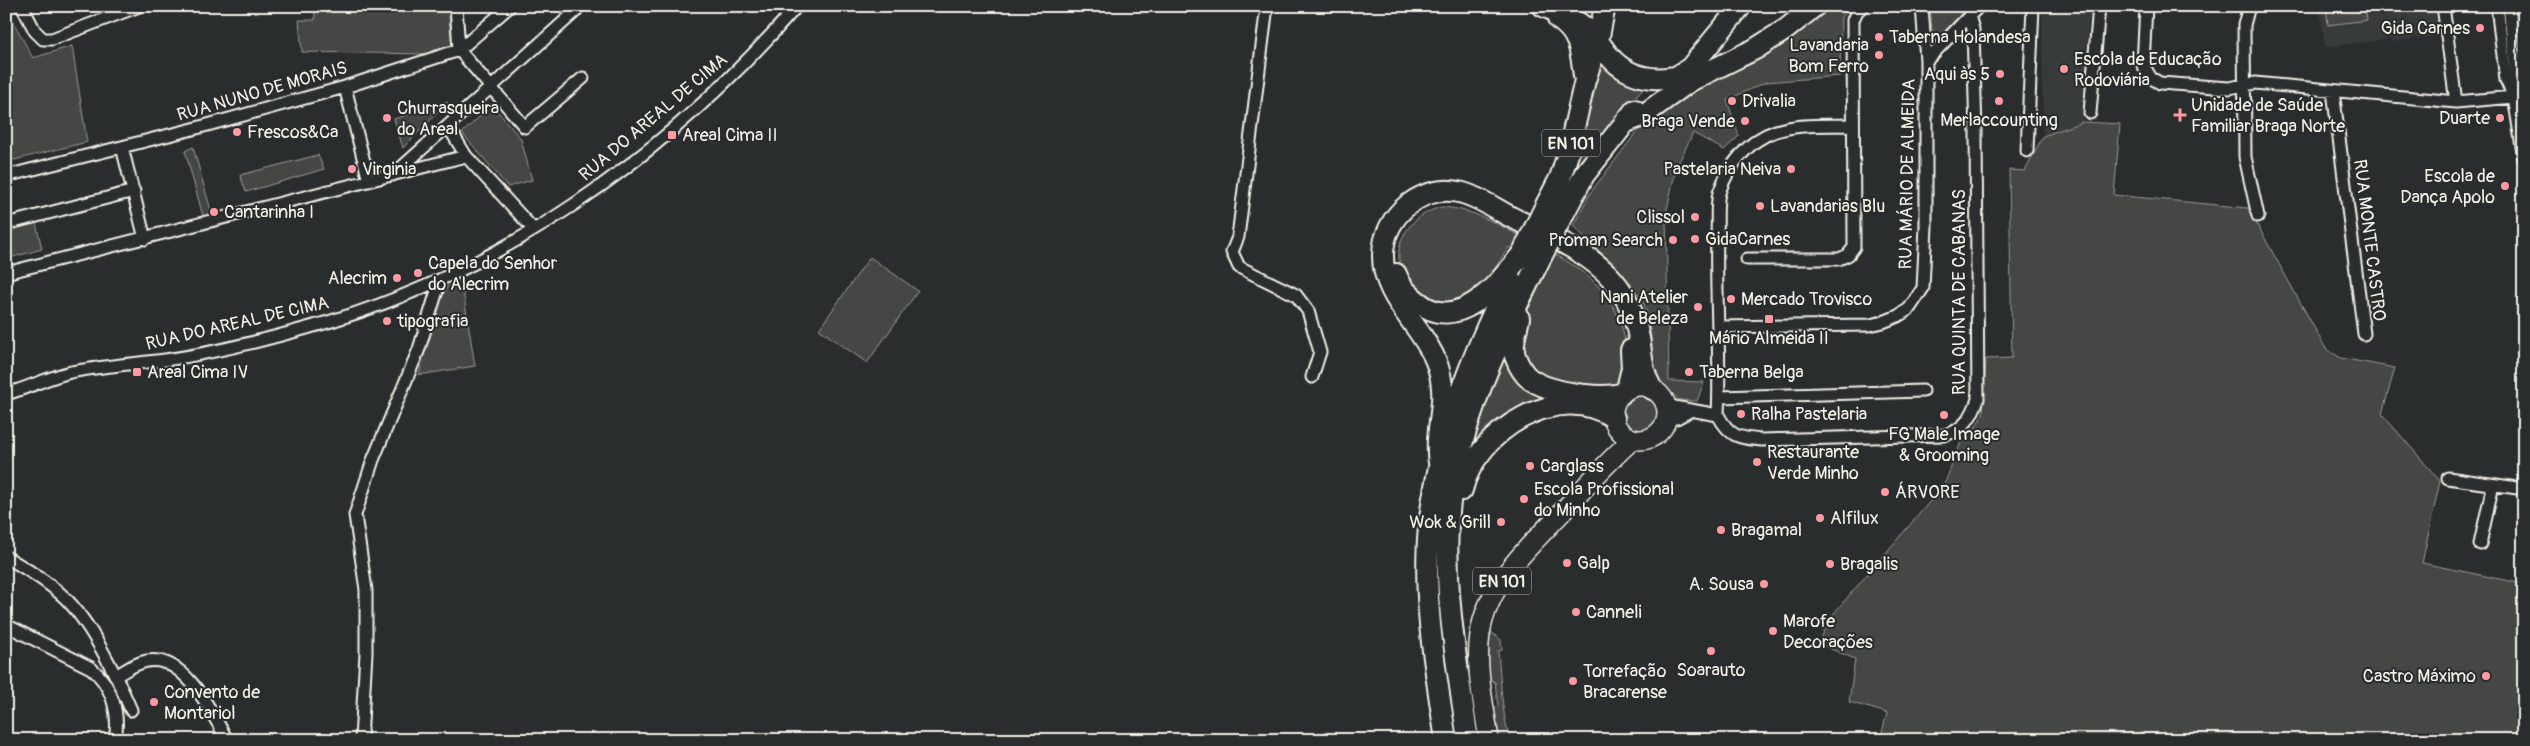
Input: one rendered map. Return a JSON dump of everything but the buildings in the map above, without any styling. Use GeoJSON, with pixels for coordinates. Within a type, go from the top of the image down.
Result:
{"type":"FeatureCollection","features":[{"type":"Feature","properties":{"kind":"highway","name":"EN 101"},"geometry":{"type":"LineString","coordinates":[[1531,6],[1568,25],[1582,53],[1585,80],[1568,154],[1560,178],[1556,208]]}},
{"type":"Feature","properties":{"kind":"highway"},"geometry":{"type":"LineString","coordinates":[[1543,6],[1572,18],[1602,23]]}},
{"type":"Feature","properties":{"kind":"highway"},"geometry":{"type":"LineString","coordinates":[[1629,121],[1642,116],[1690,81],[1755,49],[1785,30],[1814,6]]}},
{"type":"Feature","properties":{"kind":"highway","name":"EN 101"},"geometry":{"type":"LineString","coordinates":[[1446,740],[1434,659],[1428,574],[1430,519],[1439,463],[1454,410],[1474,354],[1531,258],[1556,208],[1629,121],[1646,96],[1673,77],[1690,68],[1740,8]]}},
{"type":"Feature","properties":{"kind":"highway"},"geometry":{"type":"LineString","coordinates":[[1585,80],[1602,23]]}},
{"type":"Feature","properties":{"kind":"highway"},"geometry":{"type":"LineString","coordinates":[[1602,23],[1610,57],[1629,72],[1649,79],[1689,74],[1732,60]]}},
{"type":"Feature","properties":{"kind":"highway"},"geometry":{"type":"LineString","coordinates":[[1439,463],[1436,446],[1444,394],[1442,379],[1434,358],[1401,307],[1391,286],[1384,267],[1383,254],[1390,226],[1411,202],[1427,193],[1463,193],[1485,202],[1596,263],[1614,281],[1626,298],[1634,318],[1644,370],[1661,402]]}},
{"type":"Feature","properties":{"kind":"highway"},"geometry":{"type":"LineString","coordinates":[[1519,301],[1519,319],[1514,341],[1515,354],[1520,367],[1530,378],[1549,386],[1596,396],[1624,392],[1632,368],[1630,346],[1623,317],[1607,289],[1590,270],[1574,258],[1480,208],[1460,202],[1445,201],[1430,203],[1408,218],[1398,231],[1393,254],[1394,265],[1400,284],[1422,306],[1437,311],[1465,309],[1483,297],[1531,258]]}},
{"type":"Feature","properties":{"kind":"highway","name":"EN 101"},"geometry":{"type":"LineString","coordinates":[[1468,740],[1455,657],[1448,545],[1450,502],[1470,416],[1519,301],[1531,258]]}},
{"type":"Feature","properties":{"kind":"highway"},"geometry":{"type":"LineString","coordinates":[[1450,588],[1462,488],[1478,457],[1498,433],[1536,411],[1563,406],[1595,407],[1615,421]]}},
{"type":"Feature","properties":{"kind":"main road"},"geometry":{"type":"LineString","coordinates":[[1624,392],[1635,386],[1661,402]]}},
{"type":"Feature","properties":{"kind":"main road","name":"EN 101"},"geometry":{"type":"LineString","coordinates":[[1610,458],[1616,438],[1614,409],[1624,392]]}},
{"type":"Feature","properties":{"kind":"main road","name":"EN 101"},"geometry":{"type":"LineString","coordinates":[[1490,740],[1478,666],[1480,633],[1493,596],[1516,561],[1610,458],[1633,439],[1642,440],[1658,433],[1661,402]]}},
{"type":"Feature","properties":{"kind":"main road"},"geometry":{"type":"LineString","coordinates":[[1615,421],[1626,436],[1633,439]]}},
{"type":"Feature","properties":{"kind":"street"},"geometry":{"type":"LineString","coordinates":[[22,6],[35,31],[43,39],[52,39],[119,10],[140,6]]}},
{"type":"Feature","properties":{"kind":"street"},"geometry":{"type":"LineString","coordinates":[[456,6],[460,50],[525,127],[583,78]]}},
{"type":"Feature","properties":{"kind":"street","name":"RUA NUNO DE MORAIS"},"geometry":{"type":"LineString","coordinates":[[6,176],[193,129],[345,87],[460,50],[510,6]]}},
{"type":"Feature","properties":{"kind":"street","name":"RUA DO AREAL DE CIMA"},"geometry":{"type":"LineString","coordinates":[[6,394],[70,372],[168,359],[308,328],[382,305],[475,265],[534,230],[604,184],[712,95],[770,37],[797,6]]}},
{"type":"Feature","properties":{"kind":"street"},"geometry":{"type":"LineString","coordinates":[[1268,6],[1238,237],[1232,252],[1239,267],[1296,295],[1308,311],[1320,352],[1312,378]]}},
{"type":"Feature","properties":{"kind":"street"},"geometry":{"type":"LineString","coordinates":[[1747,259],[1839,259],[1851,252],[1855,242],[1852,125],[1853,20],[1857,11],[1862,6]]}},
{"type":"Feature","properties":{"kind":"street","name":"RUA MÁRIO DE ALMEIDA"},"geometry":{"type":"LineString","coordinates":[[1718,327],[1870,324],[1898,316],[1914,303],[1922,288],[1926,226],[1926,61],[1922,6]]}},
{"type":"Feature","properties":{"kind":"street"},"geometry":{"type":"LineString","coordinates":[[1926,61],[1979,6]]}},
{"type":"Feature","properties":{"kind":"street"},"geometry":{"type":"LineString","coordinates":[[2027,151],[2033,6]]}},
{"type":"Feature","properties":{"kind":"street"},"geometry":{"type":"LineString","coordinates":[[2090,114],[2099,6]]}},
{"type":"Feature","properties":{"kind":"street"},"geometry":{"type":"LineString","coordinates":[[2146,6],[2144,65],[2151,78],[2160,83],[2229,88],[2255,83],[2456,102],[2514,97]]}},
{"type":"Feature","properties":{"kind":"street"},"geometry":{"type":"LineString","coordinates":[[2249,6],[2244,25],[2246,84],[2245,157],[2258,216]]}},
{"type":"Feature","properties":{"kind":"street"},"geometry":{"type":"LineString","coordinates":[[2443,6],[2456,102]]}},
{"type":"Feature","properties":{"kind":"street"},"geometry":{"type":"LineString","coordinates":[[2497,6],[2506,80],[2514,97],[2524,159]]}},
{"type":"Feature","properties":{"kind":"street"},"geometry":{"type":"LineString","coordinates":[[2508,6],[2517,80],[2514,97]]}},
{"type":"Feature","properties":{"kind":"street"},"geometry":{"type":"LineString","coordinates":[[392,176],[576,11]]}},
{"type":"Feature","properties":{"kind":"street","name":"RUA QUINTA DE CABANAS"},"geometry":{"type":"LineString","coordinates":[[1718,415],[1726,430],[1741,438],[1762,440],[1944,435],[1955,433],[1973,414],[1978,399],[1976,153],[1973,29],[1969,16]]}},
{"type":"Feature","properties":{"kind":"street"},"geometry":{"type":"LineString","coordinates":[[345,87],[369,181]]}},
{"type":"Feature","properties":{"kind":"street","name":"RUA MONTE CASTRO"},"geometry":{"type":"LineString","coordinates":[[2333,90],[2364,334]]}},
{"type":"Feature","properties":{"kind":"street"},"geometry":{"type":"LineString","coordinates":[[1661,402],[1674,408],[1718,415],[1717,247],[1719,195],[1727,176],[1741,154],[1756,141],[1776,131],[1794,127],[1852,125]]}},
{"type":"Feature","properties":{"kind":"street"},"geometry":{"type":"LineString","coordinates":[[448,126],[466,156],[534,230]]}},
{"type":"Feature","properties":{"kind":"street"},"geometry":{"type":"LineString","coordinates":[[122,146],[145,239]]}},
{"type":"Feature","properties":{"kind":"street"},"geometry":{"type":"LineString","coordinates":[[6,273],[466,156]]}},
{"type":"Feature","properties":{"kind":"street"},"geometry":{"type":"LineString","coordinates":[[6,224],[134,191]]}},
{"type":"Feature","properties":{"kind":"street"},"geometry":{"type":"LineString","coordinates":[[361,740],[366,653],[366,590],[355,515],[373,460],[418,349],[440,281]]}},
{"type":"Feature","properties":{"kind":"street"},"geometry":{"type":"LineString","coordinates":[[1719,397],[1924,391]]}},
{"type":"Feature","properties":{"kind":"street"},"geometry":{"type":"LineString","coordinates":[[1661,402],[1677,418],[1690,411]]}},
{"type":"Feature","properties":{"kind":"street"},"geometry":{"type":"LineString","coordinates":[[2448,478],[2524,490]]}},
{"type":"Feature","properties":{"kind":"street"},"geometry":{"type":"LineString","coordinates":[[2480,544],[2493,485]]}},
{"type":"Feature","properties":{"kind":"street"},"geometry":{"type":"LineString","coordinates":[[6,558],[31,572],[65,598],[78,614],[116,676],[131,710]]}},
{"type":"Feature","properties":{"kind":"street"},"geometry":{"type":"LineString","coordinates":[[6,625],[52,647],[91,668],[100,675],[107,684],[114,706],[115,740]]}},
{"type":"Feature","properties":{"kind":"street"},"geometry":{"type":"LineString","coordinates":[[116,676],[134,665],[147,660],[157,660],[172,665],[183,673],[196,688],[227,740]]}},
{"type":"Feature","properties":{"kind":"shaded area"},"geometry":{"type":"Polygon","coordinates":[[[315,6],[448,6],[452,46],[427,54],[302,52],[299,20],[315,20],[315,6]]]}},
{"type":"Feature","properties":{"kind":"shaded area"},"geometry":{"type":"Polygon","coordinates":[[[1830,6],[1853,6],[1841,17],[1840,76],[1766,82],[1727,100],[1739,136],[1724,150],[1693,133],[1676,168],[1666,214],[1669,381],[1704,382],[1697,401],[1679,400],[1653,374],[1650,327],[1643,302],[1620,273],[1573,226],[1591,192],[1642,125],[1702,85],[1754,63],[1796,36],[1830,6]]]}},
{"type":"Feature","properties":{"kind":"shaded area"},"geometry":{"type":"Polygon","coordinates":[[[1930,6],[1968,6],[1944,32],[1936,34],[1932,31],[1930,6]]]}},
{"type":"Feature","properties":{"kind":"shaded area","name":"Escola de Educação Rodoviária"},"geometry":{"type":"Polygon","coordinates":[[[2042,6],[2096,6],[2096,16],[2089,16],[2082,122],[2043,136],[2042,6]]]}},
{"type":"Feature","properties":{"kind":"shaded area"},"geometry":{"type":"Polygon","coordinates":[[[2319,6],[2435,6],[2439,36],[2391,42],[2390,39],[2325,47],[2319,6]]]}},
{"type":"Feature","properties":{"kind":"shaded area"},"geometry":{"type":"Polygon","coordinates":[[[2326,6],[2365,6],[2367,20],[2328,25],[2326,6]]]}},
{"type":"Feature","properties":{"kind":"shaded area"},"geometry":{"type":"Polygon","coordinates":[[[6,9],[33,58],[72,46],[87,142],[6,162],[6,9]]]}},
{"type":"Feature","properties":{"kind":"shaded area"},"geometry":{"type":"Polygon","coordinates":[[[1597,51],[1644,87],[1592,150],[1565,191],[1597,51]]]}},
{"type":"Feature","properties":{"kind":"shaded area"},"geometry":{"type":"Polygon","coordinates":[[[448,102],[403,148],[394,119],[448,102]]]}},
{"type":"Feature","properties":{"kind":"shaded area"},"geometry":{"type":"Polygon","coordinates":[[[492,105],[521,139],[532,180],[508,187],[462,133],[492,105]]]}},
{"type":"Feature","properties":{"kind":"shaded area"},"geometry":{"type":"Polygon","coordinates":[[[2082,122],[2120,124],[2114,195],[2248,208],[2326,349],[2341,358],[2395,368],[2382,414],[2440,481],[2422,563],[2524,584],[2524,740],[1880,740],[1887,713],[1849,702],[1855,659],[1819,644],[1829,619],[1944,485],[1963,437],[1975,428],[1983,414],[1986,359],[2012,358],[2009,170],[2025,171],[2043,136],[2082,122]]]}},
{"type":"Feature","properties":{"kind":"shaded area"},"geometry":{"type":"Polygon","coordinates":[[[193,147],[212,214],[203,216],[185,151],[193,147]]]}},
{"type":"Feature","properties":{"kind":"shaded area"},"geometry":{"type":"Polygon","coordinates":[[[318,155],[324,169],[246,192],[240,175],[318,155]]]}},
{"type":"Feature","properties":{"kind":"shaded area"},"geometry":{"type":"Polygon","coordinates":[[[1442,207],[1474,214],[1494,223],[1559,257],[1576,267],[1590,279],[1614,307],[1621,326],[1627,351],[1625,381],[1608,390],[1552,381],[1527,365],[1519,330],[1547,269],[1509,247],[1482,285],[1469,297],[1461,301],[1452,303],[1433,300],[1416,290],[1404,276],[1400,264],[1401,242],[1405,232],[1412,223],[1421,216],[1442,207]]]}},
{"type":"Feature","properties":{"kind":"shaded area"},"geometry":{"type":"Polygon","coordinates":[[[36,223],[42,249],[13,257],[6,230],[36,223]]]}},
{"type":"Feature","properties":{"kind":"shaded area"},"geometry":{"type":"Polygon","coordinates":[[[870,257],[918,291],[867,363],[819,329],[870,257]]]}},
{"type":"Feature","properties":{"kind":"shaded area"},"geometry":{"type":"Polygon","coordinates":[[[461,278],[475,366],[419,375],[436,307],[446,288],[461,278]]]}},
{"type":"Feature","properties":{"kind":"shaded area"},"geometry":{"type":"Polygon","coordinates":[[[1505,345],[1562,403],[1467,461],[1474,427],[1505,345]]]}},
{"type":"Feature","properties":{"kind":"shaded area"},"geometry":{"type":"Polygon","coordinates":[[[1640,394],[1654,399],[1659,413],[1654,427],[1640,432],[1626,427],[1621,413],[1626,399],[1640,394]]]}},
{"type":"Feature","properties":{"kind":"shaded area"},"geometry":{"type":"Polygon","coordinates":[[[1491,632],[1501,640],[1502,650],[1498,651],[1502,697],[1506,723],[1512,740],[1499,740],[1494,710],[1498,705],[1495,682],[1489,679],[1487,649],[1491,632]]]}},
{"type":"Feature","properties":{"kind":"place","name":"Gida Carnes"},"geometry":{"type":"Point","coordinates":[2480,28]}},
{"type":"Feature","properties":{"kind":"place","name":"Taberna Holandesa"},"geometry":{"type":"Point","coordinates":[1879,37]}},
{"type":"Feature","properties":{"kind":"place","name":"Lavandaria Bom Ferro"},"geometry":{"type":"Point","coordinates":[1879,55]}},
{"type":"Feature","properties":{"kind":"place","name":"Escola de Educação Rodoviária"},"geometry":{"type":"Point","coordinates":[2064,69]}},
{"type":"Feature","properties":{"kind":"place","name":"Aqui às 5"},"geometry":{"type":"Point","coordinates":[2000,74]}},
{"type":"Feature","properties":{"kind":"place","name":"Drivalia"},"geometry":{"type":"Point","coordinates":[1732,101]}},
{"type":"Feature","properties":{"kind":"place","name":"Merlaccounting"},"geometry":{"type":"Point","coordinates":[1999,101]}},
{"type":"Feature","properties":{"kind":"place","name":"Unidade de Saúde Familiar Braga Norte"},"geometry":{"type":"Point","coordinates":[2180,115]}},
{"type":"Feature","properties":{"kind":"place","name":"Churrasqueira do Areal"},"geometry":{"type":"Point","coordinates":[387,118]}},
{"type":"Feature","properties":{"kind":"place","name":"Duarte"},"geometry":{"type":"Point","coordinates":[2500,118]}},
{"type":"Feature","properties":{"kind":"place","name":"Braga Vende"},"geometry":{"type":"Point","coordinates":[1745,121]}},
{"type":"Feature","properties":{"kind":"place","name":"Frescos&Cª"},"geometry":{"type":"Point","coordinates":[237,132]}},
{"type":"Feature","properties":{"kind":"place","name":"Areal Cima II"},"geometry":{"type":"Point","coordinates":[672,135]}},
{"type":"Feature","properties":{"kind":"place","name":"Virginia"},"geometry":{"type":"Point","coordinates":[352,169]}},
{"type":"Feature","properties":{"kind":"place","name":"Pastelaria Neiva"},"geometry":{"type":"Point","coordinates":[1791,169]}},
{"type":"Feature","properties":{"kind":"place","name":"Escola de Dança Apolo"},"geometry":{"type":"Point","coordinates":[2505,186]}},
{"type":"Feature","properties":{"kind":"place","name":"Lavandarias Blu"},"geometry":{"type":"Point","coordinates":[1760,206]}},
{"type":"Feature","properties":{"kind":"place","name":"Cantarinha I"},"geometry":{"type":"Point","coordinates":[214,212]}},
{"type":"Feature","properties":{"kind":"place","name":"Clissol"},"geometry":{"type":"Point","coordinates":[1695,217]}},
{"type":"Feature","properties":{"kind":"place","name":"GidaCarnes"},"geometry":{"type":"Point","coordinates":[1695,239]}},
{"type":"Feature","properties":{"kind":"place","name":"Proman Search"},"geometry":{"type":"Point","coordinates":[1673,240]}},
{"type":"Feature","properties":{"kind":"place","name":"Capela do Senhor do Alecrim"},"geometry":{"type":"Point","coordinates":[418,273]}},
{"type":"Feature","properties":{"kind":"place","name":"Alecrim"},"geometry":{"type":"Point","coordinates":[397,278]}},
{"type":"Feature","properties":{"kind":"place","name":"Mercado Trovisco"},"geometry":{"type":"Point","coordinates":[1731,299]}},
{"type":"Feature","properties":{"kind":"place","name":"Nani Atelier de Beleza"},"geometry":{"type":"Point","coordinates":[1698,307]}},
{"type":"Feature","properties":{"kind":"place","name":"Mário Almeida II"},"geometry":{"type":"Point","coordinates":[1769,319]}},
{"type":"Feature","properties":{"kind":"place","name":"tipografia"},"geometry":{"type":"Point","coordinates":[387,321]}},
{"type":"Feature","properties":{"kind":"place","name":"Areal Cima IV"},"geometry":{"type":"Point","coordinates":[137,372]}},
{"type":"Feature","properties":{"kind":"place","name":"Taberna Belga"},"geometry":{"type":"Point","coordinates":[1689,372]}},
{"type":"Feature","properties":{"kind":"place","name":"Ralha Pastelaria"},"geometry":{"type":"Point","coordinates":[1741,414]}},
{"type":"Feature","properties":{"kind":"place","name":"FG Male Image & Grooming"},"geometry":{"type":"Point","coordinates":[1944,415]}},
{"type":"Feature","properties":{"kind":"place","name":"Restaurante Verde Minho"},"geometry":{"type":"Point","coordinates":[1757,462]}},
{"type":"Feature","properties":{"kind":"place","name":"Carglass"},"geometry":{"type":"Point","coordinates":[1530,466]}},
{"type":"Feature","properties":{"kind":"place","name":"ÁRVORE"},"geometry":{"type":"Point","coordinates":[1885,492]}},
{"type":"Feature","properties":{"kind":"place","name":"Escola Profissional do Minho"},"geometry":{"type":"Point","coordinates":[1524,499]}},
{"type":"Feature","properties":{"kind":"place","name":"Alfilux"},"geometry":{"type":"Point","coordinates":[1820,518]}},
{"type":"Feature","properties":{"kind":"place","name":"Wok & Grill"},"geometry":{"type":"Point","coordinates":[1501,522]}},
{"type":"Feature","properties":{"kind":"place","name":"Bragamal"},"geometry":{"type":"Point","coordinates":[1721,530]}},
{"type":"Feature","properties":{"kind":"place","name":"Galp"},"geometry":{"type":"Point","coordinates":[1567,563]}},
{"type":"Feature","properties":{"kind":"place","name":"Bragalis"},"geometry":{"type":"Point","coordinates":[1830,564]}},
{"type":"Feature","properties":{"kind":"place","name":"A. Sousa"},"geometry":{"type":"Point","coordinates":[1764,584]}},
{"type":"Feature","properties":{"kind":"place","name":"Canneli"},"geometry":{"type":"Point","coordinates":[1576,612]}},
{"type":"Feature","properties":{"kind":"place","name":"Marofe Decorações"},"geometry":{"type":"Point","coordinates":[1773,631]}},
{"type":"Feature","properties":{"kind":"place","name":"Soarauto"},"geometry":{"type":"Point","coordinates":[1711,651]}},
{"type":"Feature","properties":{"kind":"place","name":"Castro Máximo"},"geometry":{"type":"Point","coordinates":[2486,676]}},
{"type":"Feature","properties":{"kind":"place","name":"Torrefação Bracarense"},"geometry":{"type":"Point","coordinates":[1573,681]}},
{"type":"Feature","properties":{"kind":"place","name":"Convento de Montariol"},"geometry":{"type":"Point","coordinates":[154,702]}}]}
